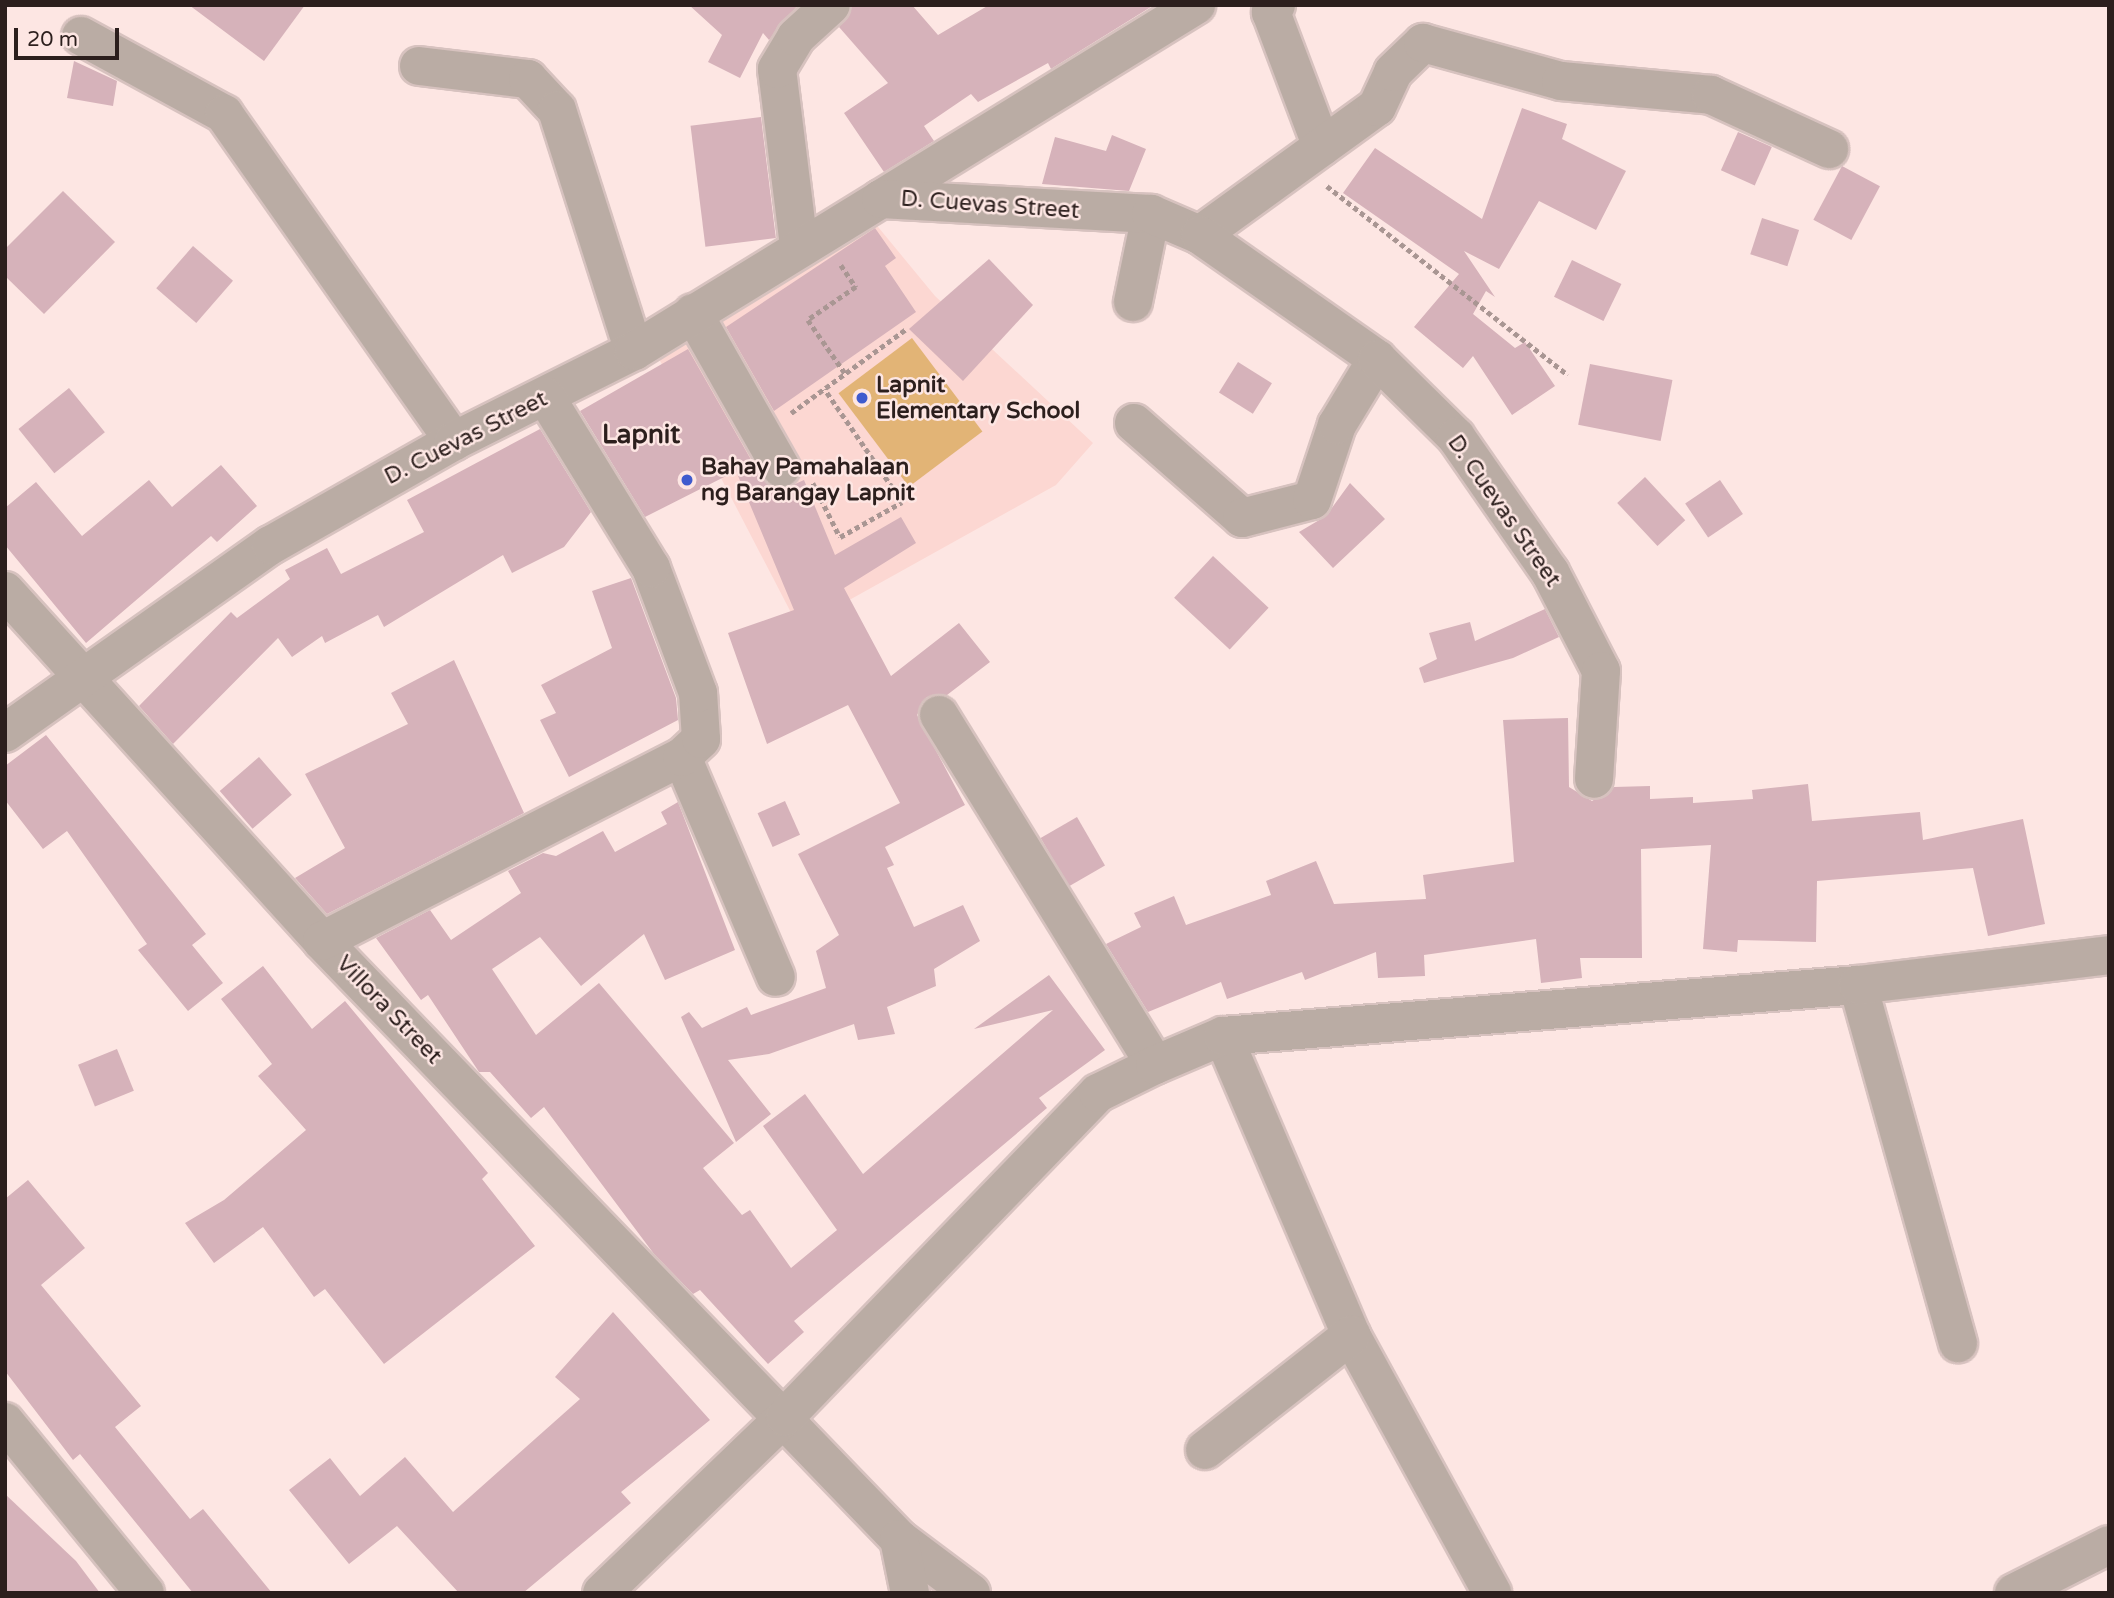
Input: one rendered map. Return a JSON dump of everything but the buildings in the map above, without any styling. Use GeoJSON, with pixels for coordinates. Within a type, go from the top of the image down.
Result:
{"type":"FeatureCollection","features":[{"type":"Feature","properties":{"kind":"street"},"geometry":{"type":"LineString","coordinates":[[810,240],[777,69],[796,37],[831,5]]}},
{"type":"Feature","properties":{"kind":"street"},"geometry":{"type":"LineString","coordinates":[[881,199],[1196,5]]}},
{"type":"Feature","properties":{"kind":"street"},"geometry":{"type":"LineString","coordinates":[[1276,5],[1271,12],[1313,154]]}},
{"type":"Feature","properties":{"kind":"street"},"geometry":{"type":"LineString","coordinates":[[81,36],[224,114],[454,441]]}},
{"type":"Feature","properties":{"kind":"street"},"geometry":{"type":"LineString","coordinates":[[1200,236],[1377,107],[1393,72],[1423,43],[1561,81],[1711,95],[1829,149]]}},
{"type":"Feature","properties":{"kind":"street"},"geometry":{"type":"LineString","coordinates":[[419,66],[528,79],[557,110],[634,351]]}},
{"type":"Feature","properties":{"kind":"street","name":"D. Cuevas Street"},"geometry":{"type":"LineString","coordinates":[[5,733],[271,545],[454,441],[634,351],[810,240],[881,199],[1151,214],[1200,236],[1377,359],[1456,437],[1556,584],[1601,671],[1594,779]]}},
{"type":"Feature","properties":{"kind":"street"},"geometry":{"type":"LineString","coordinates":[[1133,302],[1151,214]]}},
{"type":"Feature","properties":{"kind":"street"},"geometry":{"type":"LineString","coordinates":[[693,313],[781,468]]}},
{"type":"Feature","properties":{"kind":"street"},"geometry":{"type":"LineString","coordinates":[[1134,423],[1242,518],[1312,500],[1337,425],[1377,359]]}},
{"type":"Feature","properties":{"kind":"street"},"geometry":{"type":"LineString","coordinates":[[322,941],[682,757],[701,739],[705,720],[651,568],[546,397]]}},
{"type":"Feature","properties":{"kind":"street","name":"Villora Street"},"geometry":{"type":"LineString","coordinates":[[5,591],[322,941],[785,1417],[899,1539],[971,1593]]}},
{"type":"Feature","properties":{"kind":"street"},"geometry":{"type":"LineString","coordinates":[[939,715],[1154,1065]]}},
{"type":"Feature","properties":{"kind":"street"},"geometry":{"type":"LineString","coordinates":[[682,757],[776,977]]}},
{"type":"Feature","properties":{"kind":"street"},"geometry":{"type":"LineString","coordinates":[[602,1593],[785,1417],[1098,1093],[1154,1065],[1223,1036],[1858,985],[2109,956]]}},
{"type":"Feature","properties":{"kind":"street"},"geometry":{"type":"LineString","coordinates":[[1858,985],[1958,1343]]}},
{"type":"Feature","properties":{"kind":"street"},"geometry":{"type":"LineString","coordinates":[[1223,1036],[1351,1335],[1492,1593]]}},
{"type":"Feature","properties":{"kind":"street"},"geometry":{"type":"LineString","coordinates":[[1205,1450],[1351,1335]]}},
{"type":"Feature","properties":{"kind":"street"},"geometry":{"type":"LineString","coordinates":[[5,1422],[145,1593]]}},
{"type":"Feature","properties":{"kind":"street"},"geometry":{"type":"LineString","coordinates":[[899,1539],[910,1593]]}},
{"type":"Feature","properties":{"kind":"street"},"geometry":{"type":"LineString","coordinates":[[2014,1593],[2109,1545]]}},
{"type":"Feature","properties":{"kind":"path"},"geometry":{"type":"LineString","coordinates":[[1313,154],[1388,241],[1498,316],[1568,375]]}},
{"type":"Feature","properties":{"kind":"path"},"geometry":{"type":"LineString","coordinates":[[810,240],[856,287],[808,320],[845,373]]}},
{"type":"Feature","properties":{"kind":"path"},"geometry":{"type":"LineString","coordinates":[[762,435],[906,329]]}},
{"type":"Feature","properties":{"kind":"path"},"geometry":{"type":"LineString","coordinates":[[781,468],[804,466],[840,537],[902,502],[824,389]]}},
{"type":"Feature","properties":{"kind":"shaded area","name":"Lapnit Elementary School"},"geometry":{"type":"Polygon","coordinates":[[[874,222],[935,296],[1093,443],[1056,485],[799,628],[656,353],[874,222]]]}},
{"type":"Feature","properties":{"kind":"shaded area"},"geometry":{"type":"Polygon","coordinates":[[[912,338],[982,431],[909,487],[839,393],[912,338]]]}},
{"type":"Feature","properties":{"kind":"place","name":"Lapnit Elementary School"},"geometry":{"type":"Point","coordinates":[862,398]}},
{"type":"Feature","properties":{"kind":"place","name":"Bahay Pamahalaan ng Barangay Lapnit"},"geometry":{"type":"Point","coordinates":[687,480]}},
{"type":"Feature","properties":{"kind":"district","name":"Lapnit"},"geometry":{"type":"Point","coordinates":[641,435]}}]}
